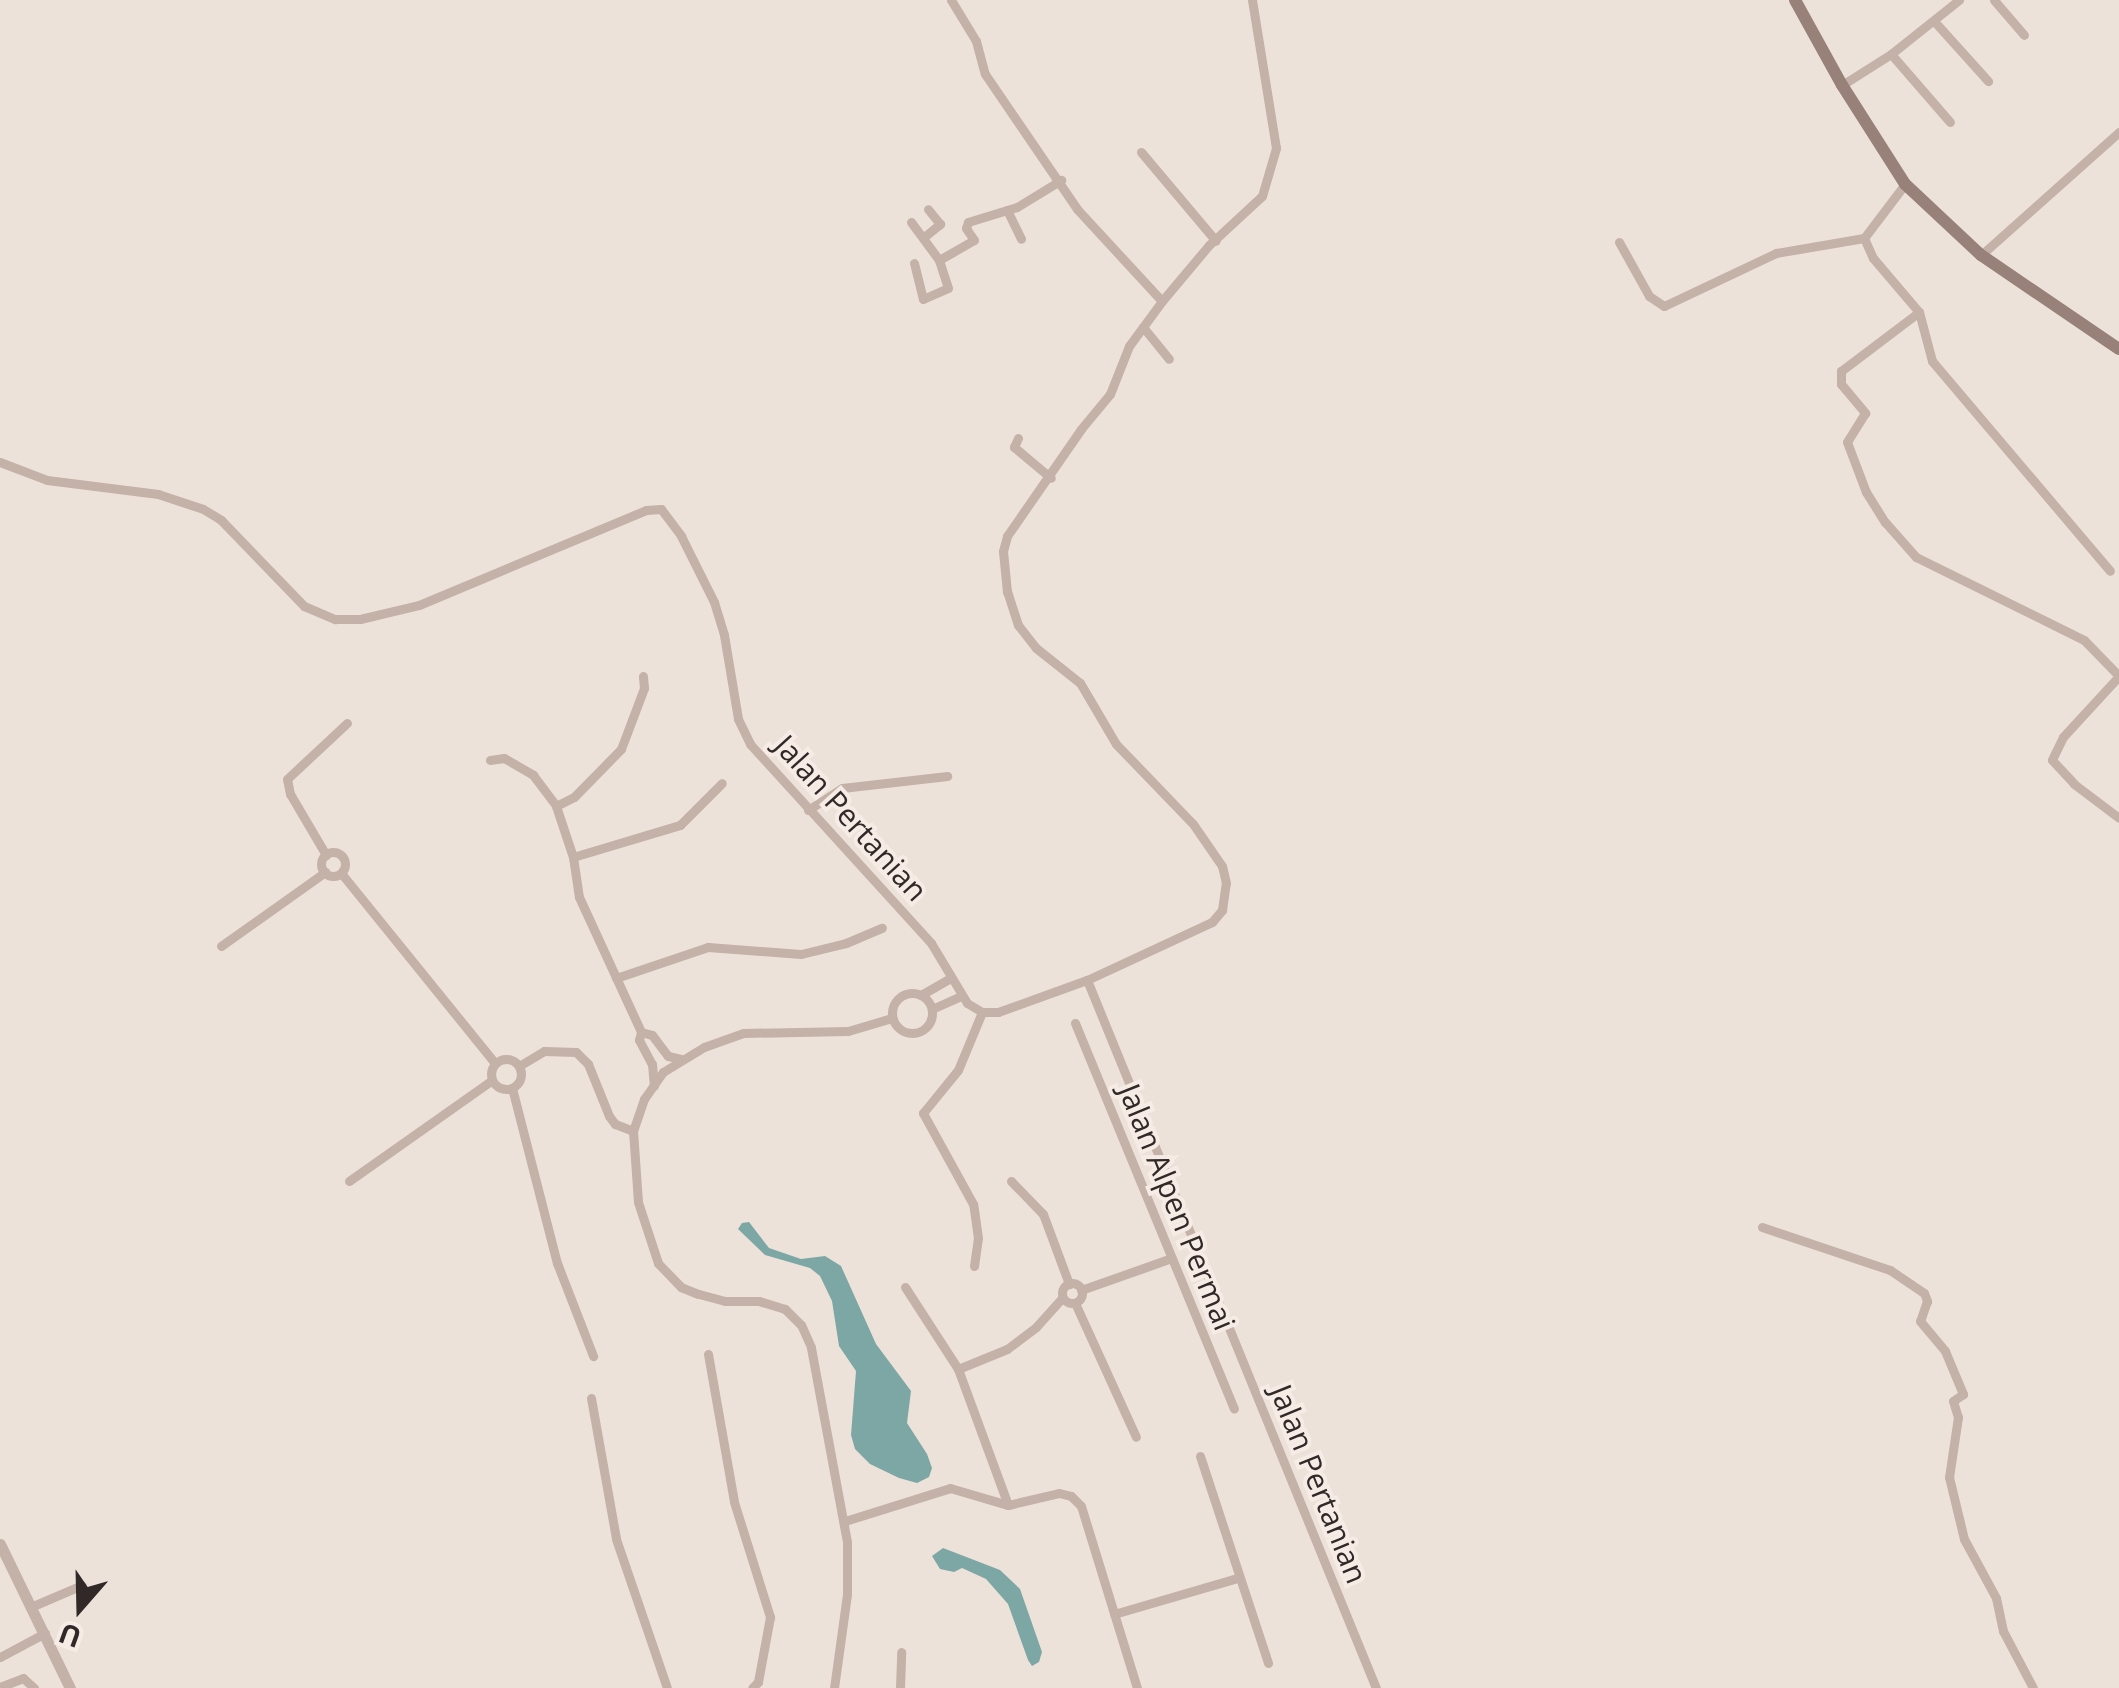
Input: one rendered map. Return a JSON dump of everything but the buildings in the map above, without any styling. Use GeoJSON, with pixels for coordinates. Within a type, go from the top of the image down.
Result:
{"type":"FeatureCollection","features":[{"type":"Feature","properties":{"kind":"main road"},"geometry":{"type":"LineString","coordinates":[[1795,0],[1842,85],[1905,184],[1981,255],[2119,348]]}},
{"type":"Feature","properties":{"kind":"street"},"geometry":{"type":"LineString","coordinates":[[951,0],[976,41],[985,74],[1097,235],[1162,301]]}},
{"type":"Feature","properties":{"kind":"street"},"geometry":{"type":"LineString","coordinates":[[974,1266],[978,1246],[973,1204],[923,1112],[958,1070],[982,1012],[998,1012],[1087,980],[1212,922],[1222,910],[1226,883],[1222,866],[1192,824],[1116,744],[1080,683],[1036,648],[1018,625],[1007,592],[1004,550],[1007,536],[1081,428],[1110,394],[1129,346],[1162,301],[1216,240],[1262,196],[1276,148],[1252,0]]}},
{"type":"Feature","properties":{"kind":"street"},"geometry":{"type":"LineString","coordinates":[[1842,85],[1890,54],[1959,0]]}},
{"type":"Feature","properties":{"kind":"street"},"geometry":{"type":"LineString","coordinates":[[1994,0],[2024,36]]}},
{"type":"Feature","properties":{"kind":"street"},"geometry":{"type":"LineString","coordinates":[[1934,21],[1988,81]]}},
{"type":"Feature","properties":{"kind":"street"},"geometry":{"type":"LineString","coordinates":[[1890,54],[1950,122]]}},
{"type":"Feature","properties":{"kind":"street"},"geometry":{"type":"LineString","coordinates":[[1981,255],[2119,132]]}},
{"type":"Feature","properties":{"kind":"street"},"geometry":{"type":"LineString","coordinates":[[1141,152],[1216,240]]}},
{"type":"Feature","properties":{"kind":"street"},"geometry":{"type":"LineString","coordinates":[[939,260],[974,240],[966,228],[968,222],[1007,210],[1061,180]]}},
{"type":"Feature","properties":{"kind":"street"},"geometry":{"type":"LineString","coordinates":[[1619,242],[1649,296],[1664,306],[1776,254],[1864,238],[1905,184]]}},
{"type":"Feature","properties":{"kind":"street"},"geometry":{"type":"LineString","coordinates":[[924,238],[940,224],[928,209]]}},
{"type":"Feature","properties":{"kind":"street"},"geometry":{"type":"LineString","coordinates":[[1007,210],[1020,238]]}},
{"type":"Feature","properties":{"kind":"street"},"geometry":{"type":"LineString","coordinates":[[911,222],[939,260],[948,288],[924,299],[914,263]]}},
{"type":"Feature","properties":{"kind":"street"},"geometry":{"type":"LineString","coordinates":[[1864,238],[1873,258],[1919,312],[1932,360],[2110,571]]}},
{"type":"Feature","properties":{"kind":"street"},"geometry":{"type":"LineString","coordinates":[[1919,312],[1841,371],[1840,384],[1865,413],[1847,442],[1866,492],[1884,522],[1916,556],[2084,640],[2119,676],[2063,737],[2052,760],[2074,784],[2119,818]]}},
{"type":"Feature","properties":{"kind":"street"},"geometry":{"type":"LineString","coordinates":[[1143,328],[1169,359]]}},
{"type":"Feature","properties":{"kind":"street"},"geometry":{"type":"LineString","coordinates":[[1018,438],[1014,447],[1050,478]]}},
{"type":"Feature","properties":{"kind":"street","name":"Jalan Pertanian"},"geometry":{"type":"LineString","coordinates":[[0,462],[47,480],[158,494],[203,509],[221,520],[295,598],[315,613],[335,619],[360,619],[419,605],[646,510],[662,509],[675,525],[714,602],[744,733],[776,777],[925,936],[962,996],[982,1012]]}},
{"type":"Feature","properties":{"kind":"street"},"geometry":{"type":"LineString","coordinates":[[556,806],[574,797],[621,749],[644,688],[643,676]]}},
{"type":"Feature","properties":{"kind":"street"},"geometry":{"type":"LineString","coordinates":[[326,855],[290,794],[287,779],[347,723]]}},
{"type":"Feature","properties":{"kind":"street"},"geometry":{"type":"LineString","coordinates":[[490,760],[504,758],[533,775],[556,806],[573,857],[579,897],[641,1032],[639,1040],[652,1064],[654,1086]]}},
{"type":"Feature","properties":{"kind":"street"},"geometry":{"type":"LineString","coordinates":[[808,810],[842,788],[947,776]]}},
{"type":"Feature","properties":{"kind":"street"},"geometry":{"type":"LineString","coordinates":[[573,857],[680,825],[722,784]]}},
{"type":"Feature","properties":{"kind":"street"},"geometry":{"type":"LineString","coordinates":[[324,872],[322,863],[326,855],[335,852],[343,857],[341,873],[495,1063],[492,1080],[348,1180]]}},
{"type":"Feature","properties":{"kind":"street"},"geometry":{"type":"LineString","coordinates":[[221,946],[324,872],[341,873]]}},
{"type":"Feature","properties":{"kind":"street"},"geometry":{"type":"LineString","coordinates":[[616,978],[708,947],[801,954],[846,944],[882,928]]}},
{"type":"Feature","properties":{"kind":"street"},"geometry":{"type":"LineString","coordinates":[[892,1018],[900,998],[921,996],[951,978]]}},
{"type":"Feature","properties":{"kind":"street","name":"Jalan Pertanian"},"geometry":{"type":"LineString","coordinates":[[1087,980],[1376,1688]]}},
{"type":"Feature","properties":{"kind":"street"},"geometry":{"type":"LineString","coordinates":[[921,996],[932,1009]]}},
{"type":"Feature","properties":{"kind":"street"},"geometry":{"type":"LineString","coordinates":[[932,1009],[962,996]]}},
{"type":"Feature","properties":{"kind":"street"},"geometry":{"type":"LineString","coordinates":[[892,1018],[903,1031],[914,1033],[928,1024],[932,1009]]}},
{"type":"Feature","properties":{"kind":"street"},"geometry":{"type":"LineString","coordinates":[[834,1688],[848,1574],[844,1521],[806,1334],[784,1308],[760,1301],[725,1301],[698,1294],[681,1287],[658,1263],[638,1202],[633,1131],[654,1086],[681,1058],[743,1033],[848,1031],[892,1018]]}},
{"type":"Feature","properties":{"kind":"street","name":"Jalan Alpen Permai"},"geometry":{"type":"LineString","coordinates":[[1074,1024],[1234,1409]]}},
{"type":"Feature","properties":{"kind":"street"},"geometry":{"type":"LineString","coordinates":[[641,1032],[652,1034],[668,1056],[681,1058]]}},
{"type":"Feature","properties":{"kind":"street"},"geometry":{"type":"LineString","coordinates":[[519,1066],[544,1051],[576,1052],[588,1064],[609,1116],[615,1124],[633,1131]]}},
{"type":"Feature","properties":{"kind":"street"},"geometry":{"type":"LineString","coordinates":[[495,1063],[505,1059],[519,1066]]}},
{"type":"Feature","properties":{"kind":"street"},"geometry":{"type":"LineString","coordinates":[[492,1080],[503,1089],[512,1088],[521,1076],[519,1066]]}},
{"type":"Feature","properties":{"kind":"street"},"geometry":{"type":"LineString","coordinates":[[512,1088],[557,1263],[593,1356]]}},
{"type":"Feature","properties":{"kind":"street"},"geometry":{"type":"LineString","coordinates":[[1011,1181],[1042,1214],[1069,1284],[1081,1290]]}},
{"type":"Feature","properties":{"kind":"street"},"geometry":{"type":"LineString","coordinates":[[1762,1227],[1890,1270],[1914,1282],[1924,1293],[1926,1301],[1920,1320],[1945,1351],[1963,1394],[1953,1401],[1958,1417],[1949,1477],[1964,1538],[1996,1598],[2003,1631],[2033,1688]]}},
{"type":"Feature","properties":{"kind":"street"},"geometry":{"type":"LineString","coordinates":[[1075,1303],[1081,1290],[1172,1258]]}},
{"type":"Feature","properties":{"kind":"street"},"geometry":{"type":"LineString","coordinates":[[958,1368],[1008,1349],[1036,1328],[1069,1284]]}},
{"type":"Feature","properties":{"kind":"street"},"geometry":{"type":"LineString","coordinates":[[906,1286],[958,1368],[1008,1505]]}},
{"type":"Feature","properties":{"kind":"street"},"geometry":{"type":"LineString","coordinates":[[1062,1298],[1075,1303],[1136,1437]]}},
{"type":"Feature","properties":{"kind":"street"},"geometry":{"type":"LineString","coordinates":[[708,1354],[734,1502],[770,1617],[754,1686],[768,1688]]}},
{"type":"Feature","properties":{"kind":"street"},"geometry":{"type":"LineString","coordinates":[[591,1398],[616,1539],[667,1688]]}},
{"type":"Feature","properties":{"kind":"street"},"geometry":{"type":"LineString","coordinates":[[1200,1456],[1268,1663]]}},
{"type":"Feature","properties":{"kind":"street"},"geometry":{"type":"LineString","coordinates":[[844,1521],[950,1488],[1008,1505],[1059,1493],[1077,1500],[1136,1688]]}},
{"type":"Feature","properties":{"kind":"street"},"geometry":{"type":"LineString","coordinates":[[0,1544],[70,1688]]}},
{"type":"Feature","properties":{"kind":"street"},"geometry":{"type":"LineString","coordinates":[[1114,1614],[1237,1578]]}},
{"type":"Feature","properties":{"kind":"street"},"geometry":{"type":"LineString","coordinates":[[32,1606],[82,1584]]}},
{"type":"Feature","properties":{"kind":"street"},"geometry":{"type":"LineString","coordinates":[[0,1657],[45,1634]]}},
{"type":"Feature","properties":{"kind":"street"},"geometry":{"type":"LineString","coordinates":[[900,1688],[901,1652]]}},
{"type":"Feature","properties":{"kind":"street"},"geometry":{"type":"LineString","coordinates":[[0,1687],[23,1678],[34,1688]]}},
{"type":"Feature","properties":{"kind":"water"},"geometry":{"type":"Polygon","coordinates":[[[749,1222],[769,1248],[801,1259],[825,1256],[841,1266],[876,1344],[911,1391],[907,1423],[927,1454],[932,1468],[929,1477],[917,1483],[899,1478],[870,1464],[855,1449],[851,1435],[856,1371],[839,1346],[832,1301],[820,1276],[810,1268],[765,1255],[738,1229],[749,1222]]]}},
{"type":"Feature","properties":{"kind":"water"},"geometry":{"type":"Polygon","coordinates":[[[943,1548],[1000,1570],[1020,1589],[1042,1652],[1039,1662],[1032,1666],[1028,1660],[1008,1604],[986,1579],[962,1568],[954,1572],[940,1569],[932,1556],[943,1548]]]}}]}
